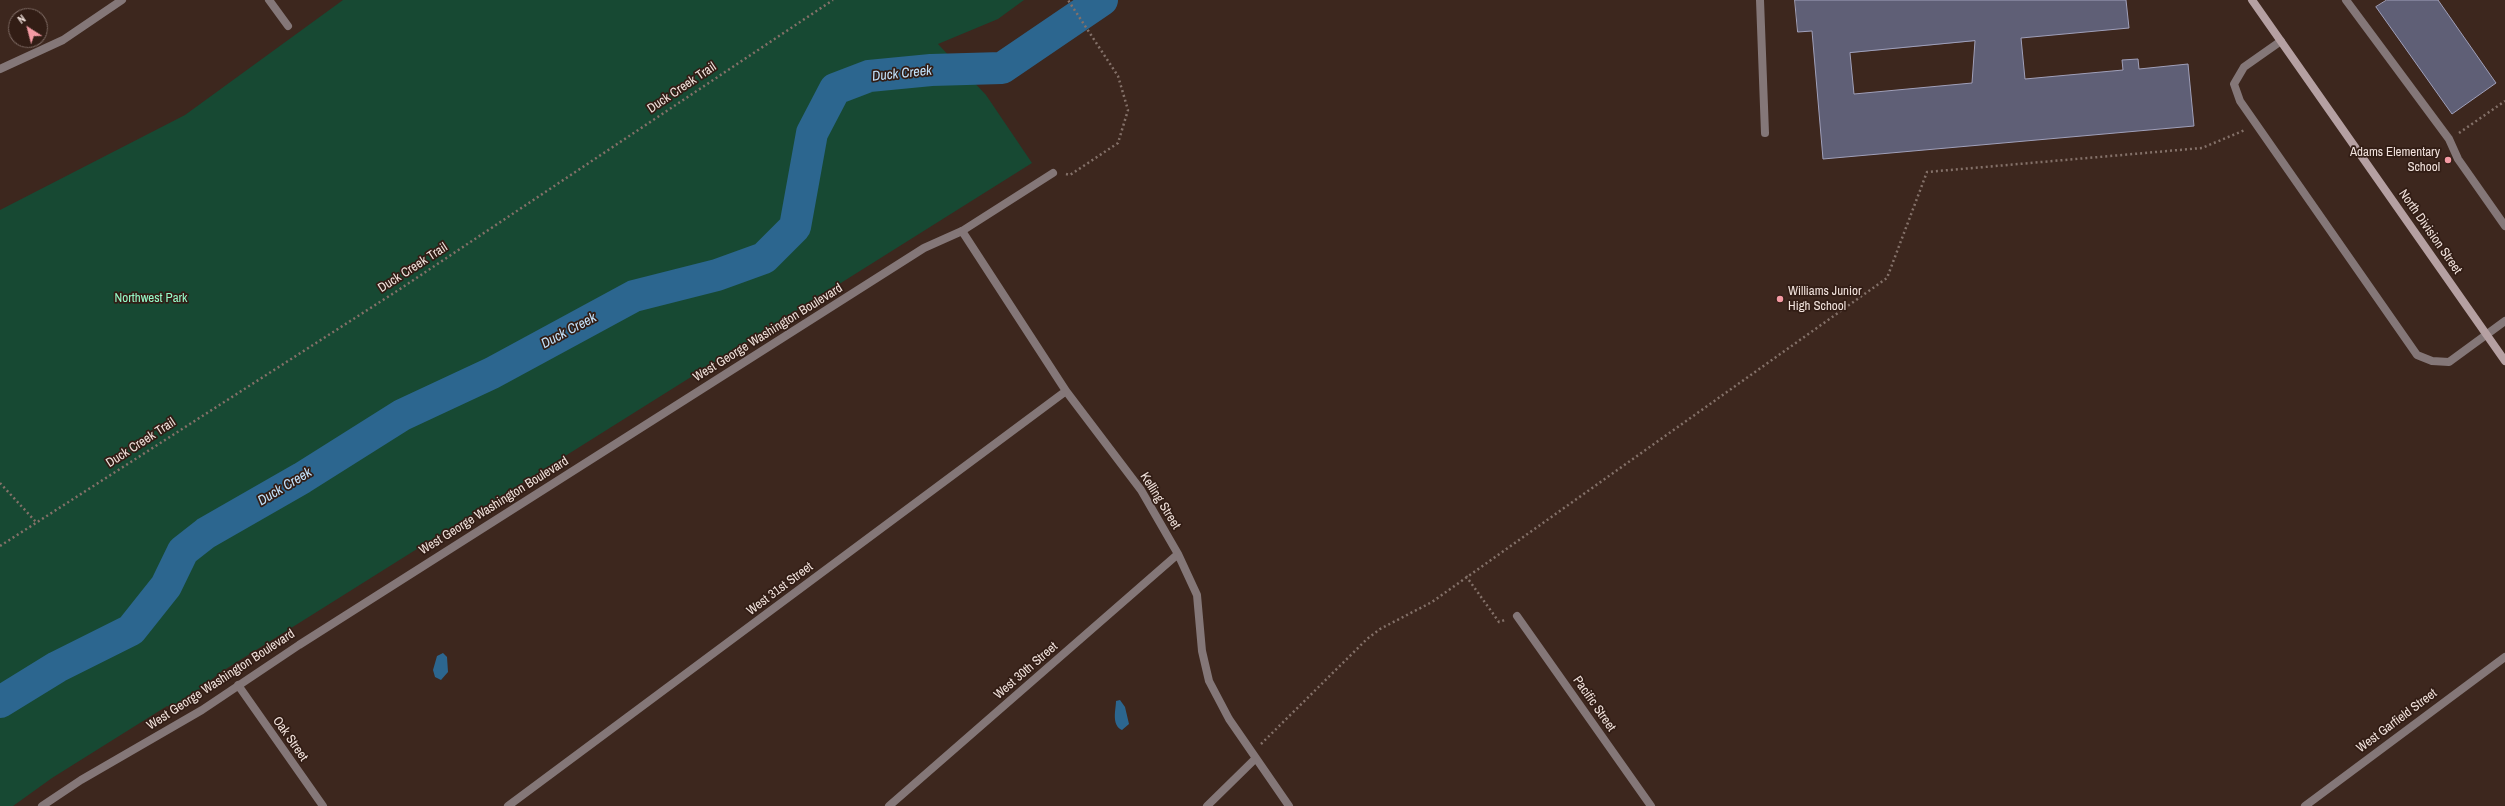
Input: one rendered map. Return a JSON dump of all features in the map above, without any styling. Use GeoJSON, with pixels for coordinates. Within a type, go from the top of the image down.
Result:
{"type":"FeatureCollection","features":[{"type":"Feature","properties":{"kind":"main road","name":"North Division Street"},"geometry":{"type":"LineString","coordinates":[[2252,0],[2505,361]]}},
{"type":"Feature","properties":{"kind":"street"},"geometry":{"type":"LineString","coordinates":[[0,68],[63,40],[122,0]]}},
{"type":"Feature","properties":{"kind":"street"},"geometry":{"type":"LineString","coordinates":[[269,0],[288,26]]}},
{"type":"Feature","properties":{"kind":"street"},"geometry":{"type":"LineString","coordinates":[[1760,0],[1765,133]]}},
{"type":"Feature","properties":{"kind":"street"},"geometry":{"type":"LineString","coordinates":[[2346,0],[2450,139],[2458,159],[2505,226]]}},
{"type":"Feature","properties":{"kind":"street"},"geometry":{"type":"LineString","coordinates":[[2281,42],[2244,67],[2234,84],[2240,101],[2417,355],[2432,361],[2449,362],[2505,321]]}},
{"type":"Feature","properties":{"kind":"street","name":"West George Washington Boulevard"},"geometry":{"type":"LineString","coordinates":[[42,806],[81,780],[202,710],[238,685],[911,256],[948,236],[962,231],[1053,173]]}},
{"type":"Feature","properties":{"kind":"street","name":"Kelling Street"},"geometry":{"type":"LineString","coordinates":[[962,231],[1066,391],[1141,490],[1178,554],[1197,595],[1202,651],[1209,681],[1229,719],[1290,806]]}},
{"type":"Feature","properties":{"kind":"street","name":"West 31st Street"},"geometry":{"type":"LineString","coordinates":[[508,806],[1066,391]]}},
{"type":"Feature","properties":{"kind":"street","name":"West 30th Street"},"geometry":{"type":"LineString","coordinates":[[890,806],[1178,554]]}},
{"type":"Feature","properties":{"kind":"street","name":"Pacific Street"},"geometry":{"type":"LineString","coordinates":[[1517,616],[1651,806]]}},
{"type":"Feature","properties":{"kind":"street","name":"West Garfield Street"},"geometry":{"type":"LineString","coordinates":[[2305,806],[2505,657]]}},
{"type":"Feature","properties":{"kind":"street","name":"Oak Street"},"geometry":{"type":"LineString","coordinates":[[238,685],[323,806]]}},
{"type":"Feature","properties":{"kind":"street"},"geometry":{"type":"LineString","coordinates":[[1207,806],[1256,758]]}},
{"type":"Feature","properties":{"kind":"path","name":"Duck Creek Trail"},"geometry":{"type":"LineString","coordinates":[[0,546],[397,291],[833,0]]}},
{"type":"Feature","properties":{"kind":"path"},"geometry":{"type":"LineString","coordinates":[[1053,173],[1070,175],[1118,142],[1128,110],[1118,76],[1068,0]]}},
{"type":"Feature","properties":{"kind":"path"},"geometry":{"type":"LineString","coordinates":[[2450,139],[2505,101]]}},
{"type":"Feature","properties":{"kind":"path"},"geometry":{"type":"LineString","coordinates":[[1256,758],[1262,742],[1367,639],[1380,629],[1432,602],[1466,576],[1887,278],[1927,172],[2202,148],[2257,125]]}},
{"type":"Feature","properties":{"kind":"path"},"geometry":{"type":"LineString","coordinates":[[0,483],[36,522]]}},
{"type":"Feature","properties":{"kind":"path"},"geometry":{"type":"LineString","coordinates":[[1466,576],[1499,622],[1517,616]]}},
{"type":"Feature","properties":{"kind":"green space","name":"Northwest Park"},"geometry":{"type":"Polygon","coordinates":[[[343,0],[1024,0],[998,19],[938,44],[986,95],[1032,163],[221,672],[175,709],[167,706],[52,778],[13,806],[0,806],[0,210],[185,115],[343,0]]]}},
{"type":"Feature","properties":{"kind":"water"},"geometry":{"type":"Polygon","coordinates":[[[443,653],[447,657],[448,672],[441,680],[435,677],[433,670],[437,656],[443,653]]]}},
{"type":"Feature","properties":{"kind":"water"},"geometry":{"type":"Polygon","coordinates":[[[1120,700],[1125,707],[1129,724],[1122,730],[1115,721],[1116,701],[1120,700]]]}},
{"type":"Feature","properties":{"kind":"building"},"geometry":{"type":"Polygon","coordinates":[[[1795,0],[2126,0],[2129,28],[2021,38],[2025,79],[2123,70],[2122,60],[2138,59],[2139,69],[2188,64],[2194,126],[1823,159],[1812,31],[1798,32],[1795,0]],[[1975,41],[1850,53],[1854,94],[1972,83],[1975,41]]]}},
{"type":"Feature","properties":{"kind":"building"},"geometry":{"type":"Polygon","coordinates":[[[2387,0],[2438,0],[2496,83],[2452,114],[2376,7],[2387,0]]]}},
{"type":"Feature","properties":{"kind":"waterway","name":"Duck Creek"},"geometry":{"type":"LineString","coordinates":[[0,702],[57,667],[131,630],[166,586],[183,551],[206,533],[302,478],[402,415],[492,373],[634,296],[717,275],[764,258],[795,227],[812,133],[835,89],[869,76],[931,70],[1002,68],[1102,0]]}},
{"type":"Feature","properties":{"kind":"waterway","name":"Duck Creek"},"geometry":{"type":"LineString","coordinates":[[0,694],[9,698]]}},
{"type":"Feature","properties":{"kind":"place","name":"Adams Elementary School"},"geometry":{"type":"Point","coordinates":[2448,160]}},
{"type":"Feature","properties":{"kind":"place","name":"Williams Junior High School"},"geometry":{"type":"Point","coordinates":[1780,299]}}]}
